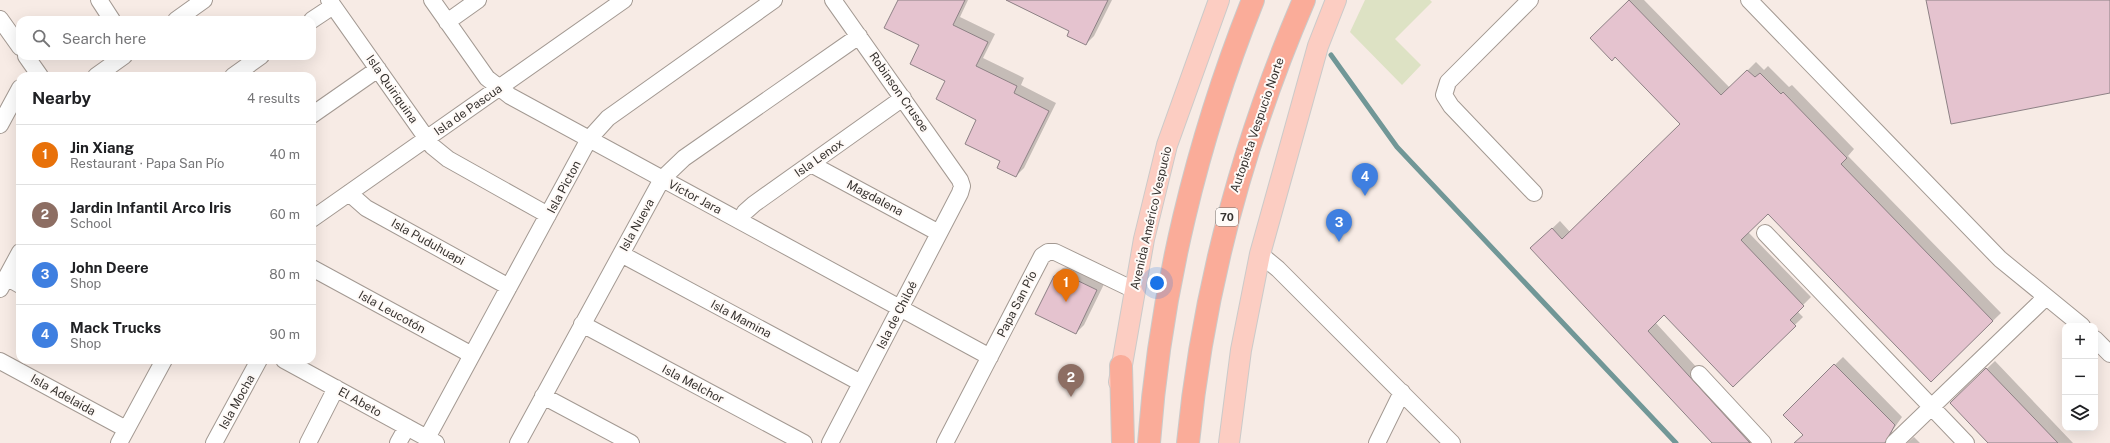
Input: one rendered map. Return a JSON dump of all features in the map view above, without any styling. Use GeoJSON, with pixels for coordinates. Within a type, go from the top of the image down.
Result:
{"type":"FeatureCollection","features":[{"type":"Feature","properties":{"kind":"highway"},"geometry":{"type":"LineString","coordinates":[[1150,443],[1154,397],[1166,312],[1183,222],[1210,122],[1226,72],[1253,0]]}},
{"type":"Feature","properties":{"kind":"highway","name":"Autopista Vespucio Norte"},"geometry":{"type":"LineString","coordinates":[[1188,443],[1204,322],[1225,225],[1266,95],[1304,0]]}},
{"type":"Feature","properties":{"kind":"highway"},"geometry":{"type":"LineString","coordinates":[[1121,366],[1124,443]]}},
{"type":"Feature","properties":{"kind":"main road"},"geometry":{"type":"LineString","coordinates":[[1229,443],[1241,350],[1260,254],[1318,46],[1336,0]]}},
{"type":"Feature","properties":{"kind":"main road","name":"Avenida Américo Vespucio"},"geometry":{"type":"LineString","coordinates":[[1112,443],[1121,366],[1134,290],[1154,192],[1166,144],[1216,1]]}},
{"type":"Feature","properties":{"kind":"street"},"geometry":{"type":"LineString","coordinates":[[98,0],[109,16]]}},
{"type":"Feature","properties":{"kind":"street"},"geometry":{"type":"LineString","coordinates":[[182,16],[204,0]]}},
{"type":"Feature","properties":{"kind":"street","name":"Víctor Jara"},"geometry":{"type":"LineString","coordinates":[[432,0],[487,78],[498,88],[990,357]]}},
{"type":"Feature","properties":{"kind":"street"},"geometry":{"type":"LineString","coordinates":[[447,22],[478,0]]}},
{"type":"Feature","properties":{"kind":"street","name":"Isla de Pascua"},"geometry":{"type":"LineString","coordinates":[[316,216],[624,0]]}},
{"type":"Feature","properties":{"kind":"street","name":"Isla Picton"},"geometry":{"type":"LineString","coordinates":[[432,441],[472,356],[589,139],[608,118],[774,0]]}},
{"type":"Feature","properties":{"kind":"street","name":"Robinson Crusoe"},"geometry":{"type":"LineString","coordinates":[[833,0],[903,98],[962,186]]}},
{"type":"Feature","properties":{"kind":"street"},"geometry":{"type":"LineString","coordinates":[[1530,0],[1448,82],[1444,95],[1451,106],[1534,193]]}},
{"type":"Feature","properties":{"kind":"street"},"geometry":{"type":"LineString","coordinates":[[1750,0],[2000,259],[2078,323]]}},
{"type":"Feature","properties":{"kind":"street"},"geometry":{"type":"LineString","coordinates":[[316,16],[331,3]]}},
{"type":"Feature","properties":{"kind":"street","name":"Isla Quiriquina"},"geometry":{"type":"LineString","coordinates":[[331,3],[426,139],[438,152],[548,215]]}},
{"type":"Feature","properties":{"kind":"street"},"geometry":{"type":"LineString","coordinates":[[0,19],[16,41]]}},
{"type":"Feature","properties":{"kind":"street","name":"Isla Nueva"},"geometry":{"type":"LineString","coordinates":[[518,443],[662,179],[684,158],[859,36]]}},
{"type":"Feature","properties":{"kind":"street"},"geometry":{"type":"LineString","coordinates":[[102,72],[118,60]]}},
{"type":"Feature","properties":{"kind":"street"},"geometry":{"type":"LineString","coordinates":[[239,72],[255,60]]}},
{"type":"Feature","properties":{"kind":"street"},"geometry":{"type":"LineString","coordinates":[[316,113],[378,69]]}},
{"type":"Feature","properties":{"kind":"street"},"geometry":{"type":"LineString","coordinates":[[0,125],[16,95]]}},
{"type":"Feature","properties":{"kind":"street","name":"Isla Lenox"},"geometry":{"type":"LineString","coordinates":[[740,221],[749,208],[903,98]]}},
{"type":"Feature","properties":{"kind":"street","name":"Magdalena"},"geometry":{"type":"LineString","coordinates":[[811,164],[939,233]]}},
{"type":"Feature","properties":{"kind":"street","name":"Isla de Chiloé"},"geometry":{"type":"LineString","coordinates":[[830,443],[960,193],[962,186]]}},
{"type":"Feature","properties":{"kind":"street","name":"Isla Puduhuapi"},"geometry":{"type":"LineString","coordinates":[[349,193],[366,208],[509,287]]}},
{"type":"Feature","properties":{"kind":"street"},"geometry":{"type":"LineString","coordinates":[[1765,233],[1966,443]]}},
{"type":"Feature","properties":{"kind":"street","name":"Papa San Pío"},"geometry":{"type":"LineString","coordinates":[[945,443],[1040,259],[1048,252],[1055,252],[1134,290]]}},
{"type":"Feature","properties":{"kind":"street","name":"Isla Mamina"},"geometry":{"type":"LineString","coordinates":[[621,254],[861,383]]}},
{"type":"Feature","properties":{"kind":"street"},"geometry":{"type":"LineString","coordinates":[[1260,254],[1278,268],[1452,443]]}},
{"type":"Feature","properties":{"kind":"street"},"geometry":{"type":"LineString","coordinates":[[9,284],[16,264]]}},
{"type":"Feature","properties":{"kind":"street","name":"Isla Leucotón"},"geometry":{"type":"LineString","coordinates":[[316,270],[472,356]]}},
{"type":"Feature","properties":{"kind":"street"},"geometry":{"type":"LineString","coordinates":[[1894,443],[2046,297]]}},
{"type":"Feature","properties":{"kind":"street","name":"Isla Melchor"},"geometry":{"type":"LineString","coordinates":[[582,324],[804,443]]}},
{"type":"Feature","properties":{"kind":"street"},"geometry":{"type":"LineString","coordinates":[[2098,342],[2110,354]]}},
{"type":"Feature","properties":{"kind":"street","name":"Isla Adelaida"},"geometry":{"type":"LineString","coordinates":[[0,361],[122,436]]}},
{"type":"Feature","properties":{"kind":"street"},"geometry":{"type":"LineString","coordinates":[[122,436],[159,364]]}},
{"type":"Feature","properties":{"kind":"street","name":"Isla Mocha"},"geometry":{"type":"LineString","coordinates":[[214,443],[257,364]]}},
{"type":"Feature","properties":{"kind":"street","name":"El Abeto"},"geometry":{"type":"LineString","coordinates":[[291,364],[432,441]]}},
{"type":"Feature","properties":{"kind":"street"},"geometry":{"type":"LineString","coordinates":[[1699,374],[1763,443]]}},
{"type":"Feature","properties":{"kind":"street"},"geometry":{"type":"LineString","coordinates":[[308,443],[336,388]]}},
{"type":"Feature","properties":{"kind":"street"},"geometry":{"type":"LineString","coordinates":[[1377,443],[1402,392]]}},
{"type":"Feature","properties":{"kind":"street"},"geometry":{"type":"LineString","coordinates":[[543,396],[631,443]]}},
{"type":"Feature","properties":{"kind":"street"},"geometry":{"type":"LineString","coordinates":[[398,443],[407,427]]}},
{"type":"Feature","properties":{"kind":"green space"},"geometry":{"type":"Polygon","coordinates":[[[1365,0],[1430,0],[1432,2],[1395,39],[1421,65],[1402,85],[1350,32],[1365,0]]]}},
{"type":"Feature","properties":{"kind":"building"},"geometry":{"type":"Polygon","coordinates":[[[898,0],[965,0],[953,25],[988,42],[976,66],[1017,86],[1014,93],[1049,111],[1016,177],[997,168],[1000,161],[965,144],[976,120],[936,99],[945,81],[910,64],[919,45],[884,28],[898,0]]]}},
{"type":"Feature","properties":{"kind":"building"},"geometry":{"type":"Polygon","coordinates":[[[1006,0],[1108,0],[1086,45],[1067,36],[1069,31],[1006,0]]]}},
{"type":"Feature","properties":{"kind":"building"},"geometry":{"type":"Polygon","coordinates":[[[1629,0],[1721,95],[1747,70],[1755,77],[1760,73],[1781,94],[1783,92],[1847,158],[1841,164],[1993,321],[1931,382],[1768,214],[1741,240],[1804,306],[1790,320],[1796,326],[1733,387],[1664,315],[1648,331],[1750,443],[1712,443],[1530,248],[1552,228],[1562,239],[1680,124],[1615,57],[1612,61],[1590,38],[1629,0]]]}},
{"type":"Feature","properties":{"kind":"building"},"geometry":{"type":"Polygon","coordinates":[[[1926,0],[2110,0],[2110,93],[1951,124],[1926,0]]]}},
{"type":"Feature","properties":{"kind":"building"},"geometry":{"type":"Polygon","coordinates":[[[1064,274],[1097,290],[1076,334],[1035,314],[1054,276],[1064,274]]]}},
{"type":"Feature","properties":{"kind":"building"},"geometry":{"type":"Polygon","coordinates":[[[1834,364],[1895,425],[1885,443],[1794,443],[1803,435],[1783,415],[1834,364]]]}},
{"type":"Feature","properties":{"kind":"building"},"geometry":{"type":"Polygon","coordinates":[[[1986,368],[2058,443],[1988,443],[1950,403],[1986,368]]]}},
{"type":"Feature","properties":{"kind":"waterway"},"geometry":{"type":"LineString","coordinates":[[1331,55],[1397,147],[1676,443]]}},
{"type":"Feature","properties":{"kind":"place","name":"Mack Trucks"},"geometry":{"type":"Point","coordinates":[1365,196]}},
{"type":"Feature","properties":{"kind":"place","name":"John Deere"},"geometry":{"type":"Point","coordinates":[1339,242]}},
{"type":"Feature","properties":{"kind":"place","name":"Jin Xiang"},"geometry":{"type":"Point","coordinates":[1066,302]}},
{"type":"Feature","properties":{"kind":"place","name":"Jardin Infantil Arco Iris"},"geometry":{"type":"Point","coordinates":[1071,397]}}]}
